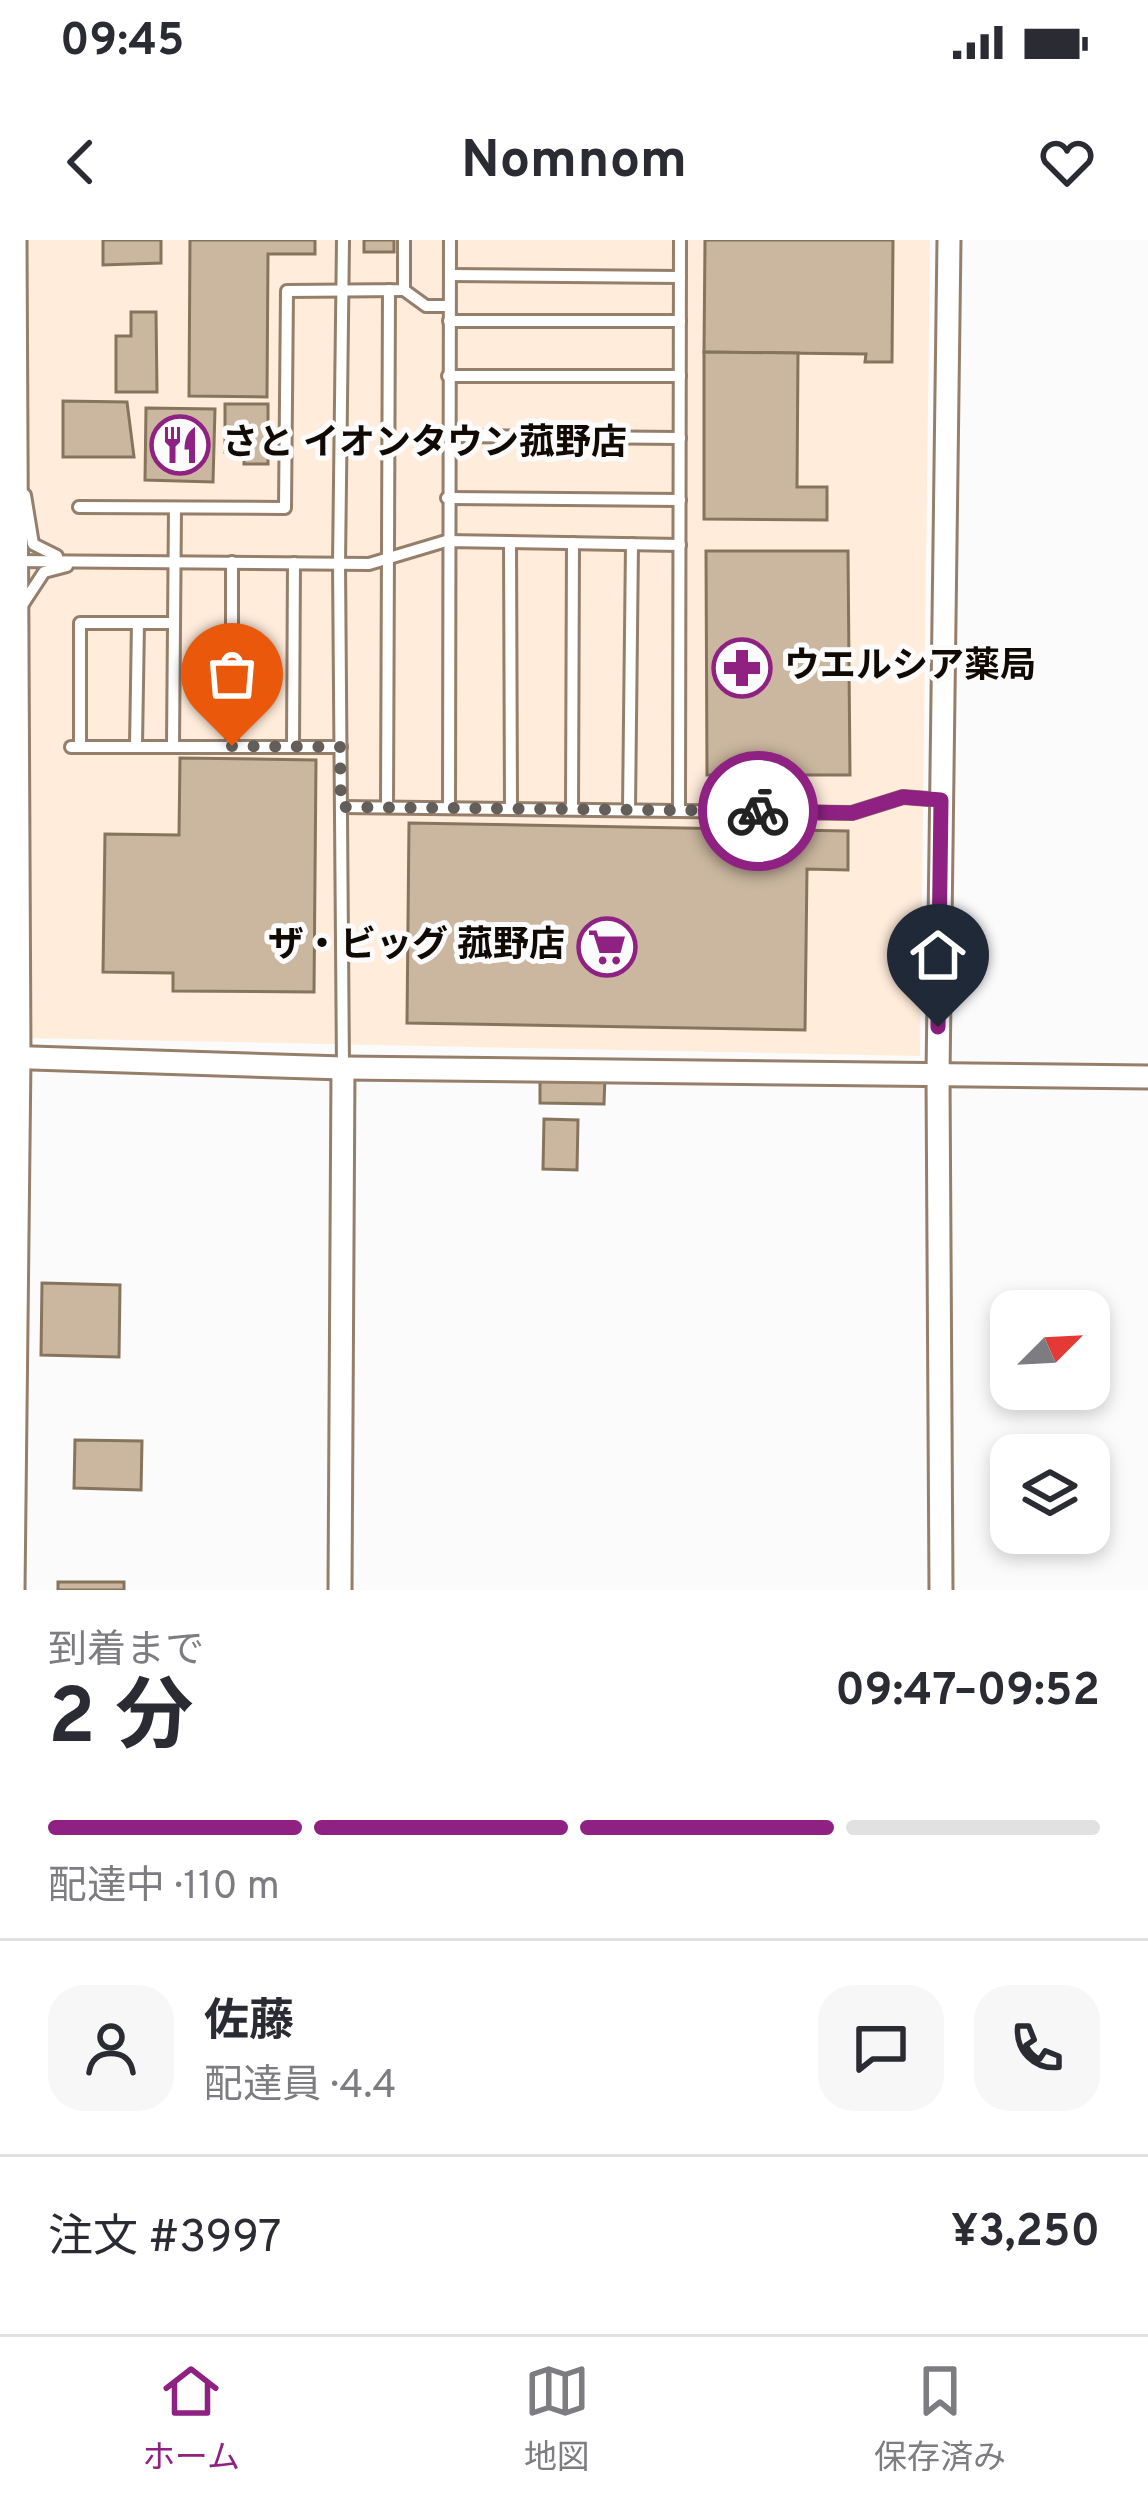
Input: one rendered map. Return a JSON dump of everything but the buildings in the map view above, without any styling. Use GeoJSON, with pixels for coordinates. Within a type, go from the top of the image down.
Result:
{"type":"FeatureCollection","features":[{"type":"Feature","properties":{"kind":"highway"},"geometry":{"type":"LineString","coordinates":[[4,1590],[10,669],[7,240]]}},
{"type":"Feature","properties":{"kind":"street"},"geometry":{"type":"LineString","coordinates":[[941,1590],[938,1075],[949,240]]}},
{"type":"Feature","properties":{"kind":"street"},"geometry":{"type":"LineString","coordinates":[[5,1057],[344,1068],[1148,1078]]}},
{"type":"Feature","properties":{"kind":"street"},"geometry":{"type":"LineString","coordinates":[[340,1590],[344,1068]]}},
{"type":"Feature","properties":{"kind":"lane"},"geometry":{"type":"LineString","coordinates":[[343,240],[339,563],[344,1068]]}},
{"type":"Feature","properties":{"kind":"lane"},"geometry":{"type":"LineString","coordinates":[[404,240],[404,290]]}},
{"type":"Feature","properties":{"kind":"lane"},"geometry":{"type":"LineString","coordinates":[[449,808],[450,240]]}},
{"type":"Feature","properties":{"kind":"lane"},"geometry":{"type":"LineString","coordinates":[[679,810],[680,240]]}},
{"type":"Feature","properties":{"kind":"lane"},"geometry":{"type":"LineString","coordinates":[[450,275],[680,277]]}},
{"type":"Feature","properties":{"kind":"lane"},"geometry":{"type":"LineString","coordinates":[[387,807],[389,290]]}},
{"type":"Feature","properties":{"kind":"lane"},"geometry":{"type":"LineString","coordinates":[[80,507],[286,508],[287,291],[404,290],[426,306],[449,306]]}},
{"type":"Feature","properties":{"kind":"lane"},"geometry":{"type":"LineString","coordinates":[[449,321],[680,321]]}},
{"type":"Feature","properties":{"kind":"lane"},"geometry":{"type":"LineString","coordinates":[[448,376],[680,376]]}},
{"type":"Feature","properties":{"kind":"lane"},"geometry":{"type":"LineString","coordinates":[[10,409],[33,544],[43,553],[88,562]]}},
{"type":"Feature","properties":{"kind":"lane"},"geometry":{"type":"LineString","coordinates":[[448,436],[680,438]]}},
{"type":"Feature","properties":{"kind":"lane"},"geometry":{"type":"LineString","coordinates":[[447,498],[680,500]]}},
{"type":"Feature","properties":{"kind":"lane"},"geometry":{"type":"LineString","coordinates":[[173,745],[175,508]]}},
{"type":"Feature","properties":{"kind":"lane"},"geometry":{"type":"LineString","coordinates":[[10,561],[385,562],[446,541],[680,545]]}},
{"type":"Feature","properties":{"kind":"lane"},"geometry":{"type":"LineString","coordinates":[[510,542],[511,808]]}},
{"type":"Feature","properties":{"kind":"lane"},"geometry":{"type":"LineString","coordinates":[[572,809],[573,543]]}},
{"type":"Feature","properties":{"kind":"lane"},"geometry":{"type":"LineString","coordinates":[[629,809],[632,544]]}},
{"type":"Feature","properties":{"kind":"lane"},"geometry":{"type":"LineString","coordinates":[[10,669],[20,609],[33,582],[44,572],[88,562]]}},
{"type":"Feature","properties":{"kind":"lane"},"geometry":{"type":"LineString","coordinates":[[232,562],[232,746]]}},
{"type":"Feature","properties":{"kind":"lane"},"geometry":{"type":"LineString","coordinates":[[293,746],[294,563]]}},
{"type":"Feature","properties":{"kind":"lane"},"geometry":{"type":"LineString","coordinates":[[174,623],[80,622],[75,747],[340,747]]}},
{"type":"Feature","properties":{"kind":"lane"},"geometry":{"type":"LineString","coordinates":[[136,746],[138,623]]}},
{"type":"Feature","properties":{"kind":"lane"},"geometry":{"type":"LineString","coordinates":[[341,807],[852,813],[903,797],[941,800]]}},
{"type":"Feature","properties":{"kind":"shaded area"},"geometry":{"type":"Polygon","coordinates":[[[22,240],[930,240],[920,1056],[27,1038],[22,240]]]}},
{"type":"Feature","properties":{"kind":"way so far"},"geometry":{"type":"LineString","coordinates":[[232,746],[340,747],[341,807],[758,811]]}},
{"type":"Feature","properties":{"kind":"place","name":"さと イオンタウン菰野店"},"geometry":{"type":"Point","coordinates":[180,445]}},
{"type":"Feature","properties":{"kind":"place","name":"ウエルシア薬局"},"geometry":{"type":"Point","coordinates":[742,668]}},
{"type":"Feature","properties":{"kind":"place","name":"ザ・ビッグ 菰野店"},"geometry":{"type":"Point","coordinates":[607,947]}},
{"type":"Feature","properties":{"kind":"route"},"geometry":{"type":"LineString","coordinates":[[758,811],[852,813],[903,797],[941,800],[938,1027]]}}]}
